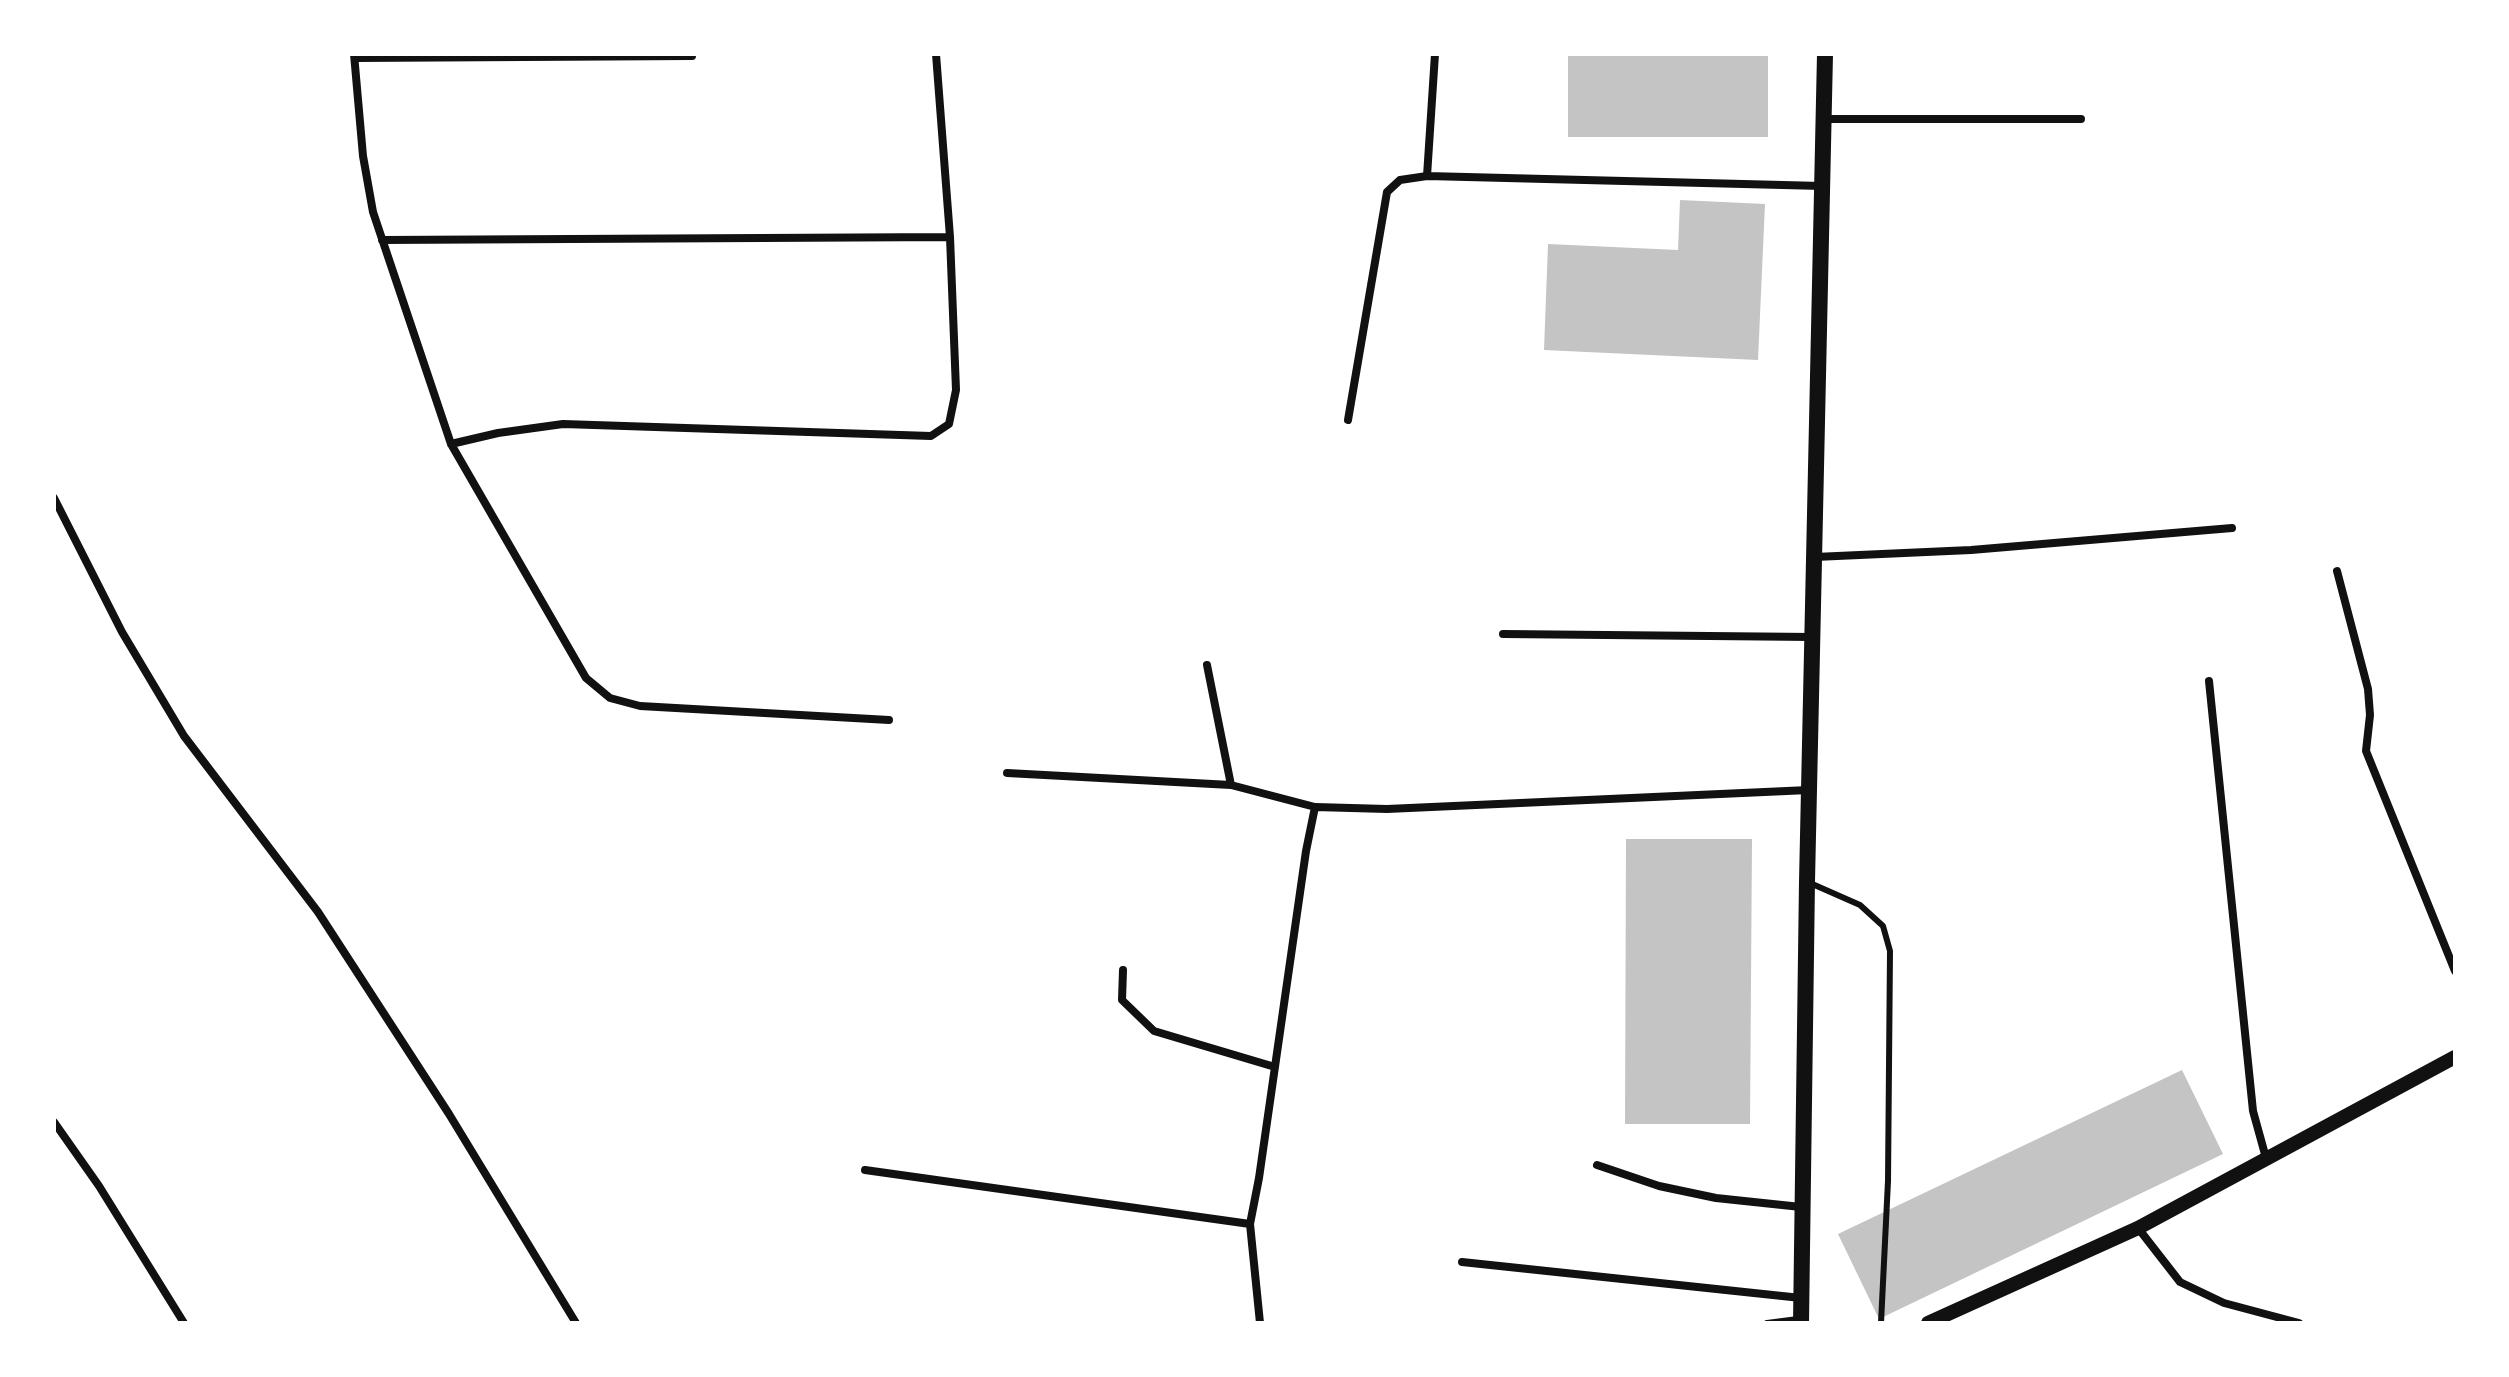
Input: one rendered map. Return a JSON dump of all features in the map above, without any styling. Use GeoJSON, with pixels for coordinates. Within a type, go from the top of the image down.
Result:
{"type":"FeatureCollection","features":[{"type":"Feature","properties":{"kind":"main road"},"geometry":{"type":"LineString","coordinates":[[1801,1321],[1825,54]]}},
{"type":"Feature","properties":{"kind":"street"},"geometry":{"type":"LineString","coordinates":[[451,444],[498,433],[563,424],[931,436],[949,424],[956,390],[950,237],[936,54]]}},
{"type":"Feature","properties":{"kind":"street"},"geometry":{"type":"LineString","coordinates":[[1427,176],[1435,54]]}},
{"type":"Feature","properties":{"kind":"street"},"geometry":{"type":"LineString","coordinates":[[692,56],[354,56],[363,156],[373,212],[451,444],[586,678],[610,698],[640,706],[889,720]]}},
{"type":"Feature","properties":{"kind":"street"},"geometry":{"type":"LineString","coordinates":[[1824,119],[2081,119]]}},
{"type":"Feature","properties":{"kind":"street"},"geometry":{"type":"LineString","coordinates":[[1348,420],[1387,192],[1400,180],[1427,176],[1822,186]]}},
{"type":"Feature","properties":{"kind":"street"},"geometry":{"type":"LineString","coordinates":[[382,240],[950,237]]}},
{"type":"Feature","properties":{"kind":"street"},"geometry":{"type":"LineString","coordinates":[[54,498],[122,632],[184,736],[318,912],[449,1114],[576,1323]]}},
{"type":"Feature","properties":{"kind":"street"},"geometry":{"type":"LineString","coordinates":[[1814,557],[1971,550],[2232,528]]}},
{"type":"Feature","properties":{"kind":"street"},"geometry":{"type":"LineString","coordinates":[[2337,571],[2368,689],[2370,715],[2366,751],[2455,971]]}},
{"type":"Feature","properties":{"kind":"street"},"geometry":{"type":"LineString","coordinates":[[1503,634],[1812,637]]}},
{"type":"Feature","properties":{"kind":"street"},"geometry":{"type":"LineString","coordinates":[[1207,665],[1231,785]]}},
{"type":"Feature","properties":{"kind":"street"},"geometry":{"type":"LineString","coordinates":[[2209,681],[2253,1111],[2266,1158]]}},
{"type":"Feature","properties":{"kind":"street"},"geometry":{"type":"LineString","coordinates":[[1007,773],[1231,785],[1315,807],[1387,809],[1809,790]]}},
{"type":"Feature","properties":{"kind":"street"},"geometry":{"type":"LineString","coordinates":[[1260,1323],[1250,1224],[1315,807]]}},
{"type":"Feature","properties":{"kind":"street"},"geometry":{"type":"LineString","coordinates":[[1123,970],[1122,1000],[1154,1031],[1275,1067]]}},
{"type":"Feature","properties":{"kind":"street"},"geometry":{"type":"LineString","coordinates":[[1928,1323],[2138,1228],[2455,1057]]}},
{"type":"Feature","properties":{"kind":"street"},"geometry":{"type":"LineString","coordinates":[[54,1122],[99,1186],[184,1323]]}},
{"type":"Feature","properties":{"kind":"street"},"geometry":{"type":"LineString","coordinates":[[1597,1165],[1673,1189],[1716,1198],[1801,1207]]}},
{"type":"Feature","properties":{"kind":"street"},"geometry":{"type":"LineString","coordinates":[[865,1170],[1250,1224]]}},
{"type":"Feature","properties":{"kind":"street"},"geometry":{"type":"LineString","coordinates":[[2138,1228],[2180,1282],[2224,1303],[2299,1323]]}},
{"type":"Feature","properties":{"kind":"street"},"geometry":{"type":"LineString","coordinates":[[1462,1262],[1801,1298]]}},
{"type":"Feature","properties":{"kind":"lane"},"geometry":{"type":"LineString","coordinates":[[1807,881],[1860,905],[1883,926],[1890,951],[1888,1181],[1881,1323]]}},
{"type":"Feature","properties":{"kind":"lane"},"geometry":{"type":"LineString","coordinates":[[1767,1323],[1801,1321]]}},
{"type":"Feature","properties":{"kind":"building"},"geometry":{"type":"Polygon","coordinates":[[[1568,54],[1768,54],[1768,137],[1568,137],[1568,54]]]}},
{"type":"Feature","properties":{"kind":"building"},"geometry":{"type":"Polygon","coordinates":[[[1680,200],[1765,204],[1758,360],[1544,350],[1548,244],[1678,250],[1680,200]]]}},
{"type":"Feature","properties":{"kind":"building"},"geometry":{"type":"Polygon","coordinates":[[[1626,839],[1752,839],[1750,1124],[1625,1124],[1626,839]]]}},
{"type":"Feature","properties":{"kind":"building"},"geometry":{"type":"Polygon","coordinates":[[[2182,1070],[2223,1154],[1879,1319],[1838,1234],[2182,1070]]]}}]}
